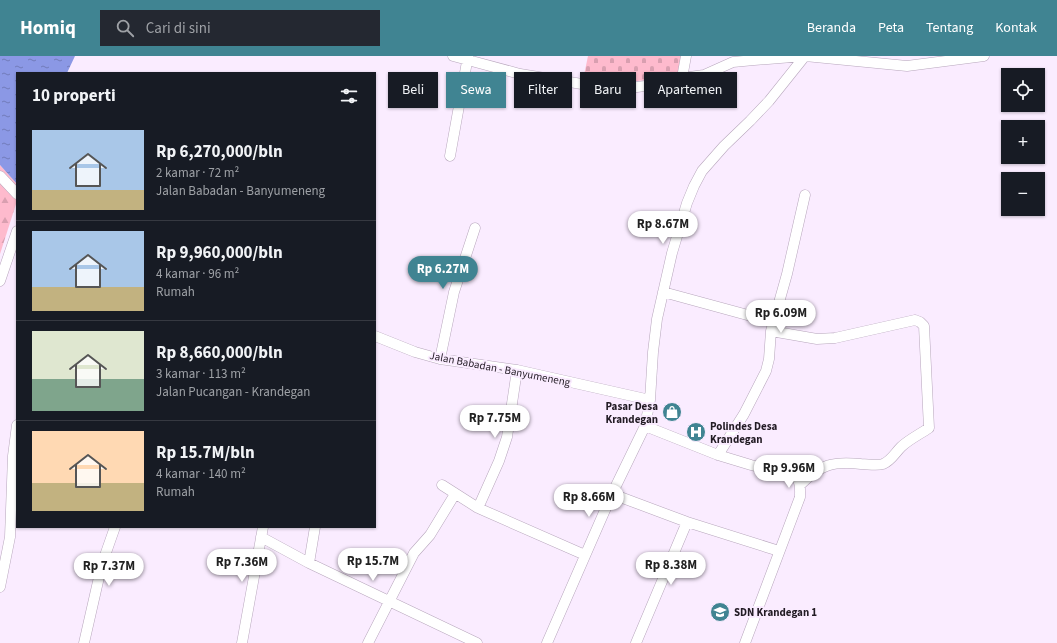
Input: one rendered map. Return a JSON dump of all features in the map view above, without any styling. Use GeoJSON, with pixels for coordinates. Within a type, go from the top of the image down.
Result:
{"type":"FeatureCollection","features":[{"type":"Feature","properties":{"kind":"street"},"geometry":{"type":"LineString","coordinates":[[452,56],[468,58],[520,74],[588,84],[629,88],[644,86]]}},
{"type":"Feature","properties":{"kind":"street"},"geometry":{"type":"LineString","coordinates":[[683,72],[686,56]]}},
{"type":"Feature","properties":{"kind":"street"},"geometry":{"type":"LineString","coordinates":[[547,643],[584,555],[645,426],[650,400],[652,352],[657,319],[672,253],[687,203],[694,186],[702,171],[769,101],[805,56]]}},
{"type":"Feature","properties":{"kind":"street"},"geometry":{"type":"LineString","coordinates":[[709,72],[733,62],[805,56],[908,66],[984,56]]}},
{"type":"Feature","properties":{"kind":"street"},"geometry":{"type":"LineString","coordinates":[[450,156],[468,58]]}},
{"type":"Feature","properties":{"kind":"street"},"geometry":{"type":"LineString","coordinates":[[0,176],[16,193]]}},
{"type":"Feature","properties":{"kind":"street"},"geometry":{"type":"LineString","coordinates":[[718,455],[744,414],[766,371],[769,359],[772,326],[787,274],[805,195]]}},
{"type":"Feature","properties":{"kind":"street"},"geometry":{"type":"LineString","coordinates":[[440,359],[454,292],[475,228]]}},
{"type":"Feature","properties":{"kind":"street"},"geometry":{"type":"LineString","coordinates":[[0,282],[16,234]]}},
{"type":"Feature","properties":{"kind":"street"},"geometry":{"type":"LineString","coordinates":[[663,292],[817,339],[835,338],[915,320],[924,326],[929,428],[901,447],[890,460],[883,464],[874,465],[844,462],[825,465],[809,475],[800,484]]}},
{"type":"Feature","properties":{"kind":"street","name":"Jalan Babadan - Banyumeneng"},"geometry":{"type":"LineString","coordinates":[[376,336],[415,352],[440,359],[517,370],[650,400]]}},
{"type":"Feature","properties":{"kind":"street"},"geometry":{"type":"LineString","coordinates":[[478,508],[500,461],[507,437],[517,370]]}},
{"type":"Feature","properties":{"kind":"street"},"geometry":{"type":"LineString","coordinates":[[645,426],[718,455],[795,476],[799,479],[800,496],[745,643]]}},
{"type":"Feature","properties":{"kind":"street"},"geometry":{"type":"LineString","coordinates":[[0,587],[10,537],[13,456],[16,433]]}},
{"type":"Feature","properties":{"kind":"street"},"geometry":{"type":"LineString","coordinates":[[442,485],[478,508],[584,555]]}},
{"type":"Feature","properties":{"kind":"street"},"geometry":{"type":"LineString","coordinates":[[368,643],[414,553],[430,535],[456,494]]}},
{"type":"Feature","properties":{"kind":"street"},"geometry":{"type":"LineString","coordinates":[[612,494],[687,522],[779,551]]}},
{"type":"Feature","properties":{"kind":"street"},"geometry":{"type":"LineString","coordinates":[[636,643],[687,522]]}},
{"type":"Feature","properties":{"kind":"street"},"geometry":{"type":"LineString","coordinates":[[84,643],[102,564],[114,528]]}},
{"type":"Feature","properties":{"kind":"street"},"geometry":{"type":"LineString","coordinates":[[309,563],[315,528]]}},
{"type":"Feature","properties":{"kind":"street"},"geometry":{"type":"LineString","coordinates":[[242,643],[262,532],[309,563],[477,643]]}},
{"type":"Feature","properties":{"kind":"green space"},"geometry":{"type":"Polygon","coordinates":[[[588,56],[682,56],[680,72],[644,72],[644,80],[636,81],[636,72],[585,72],[588,56]]]}},
{"type":"Feature","properties":{"kind":"green space"},"geometry":{"type":"Polygon","coordinates":[[[0,165],[16,183],[16,204],[0,254],[0,165]]]}},
{"type":"Feature","properties":{"kind":"water"},"geometry":{"type":"Polygon","coordinates":[[[0,56],[75,56],[67,72],[16,72],[16,183],[0,165],[0,56]]]}},
{"type":"Feature","properties":{"kind":"place","name":"Pasar Desa Krandegan"},"geometry":{"type":"Point","coordinates":[672,412]}},
{"type":"Feature","properties":{"kind":"place","name":"Polindes Desa Krandegan"},"geometry":{"type":"Point","coordinates":[696,432]}},
{"type":"Feature","properties":{"kind":"place","name":"SDN Krandegan 1"},"geometry":{"type":"Point","coordinates":[720,612]}}]}
